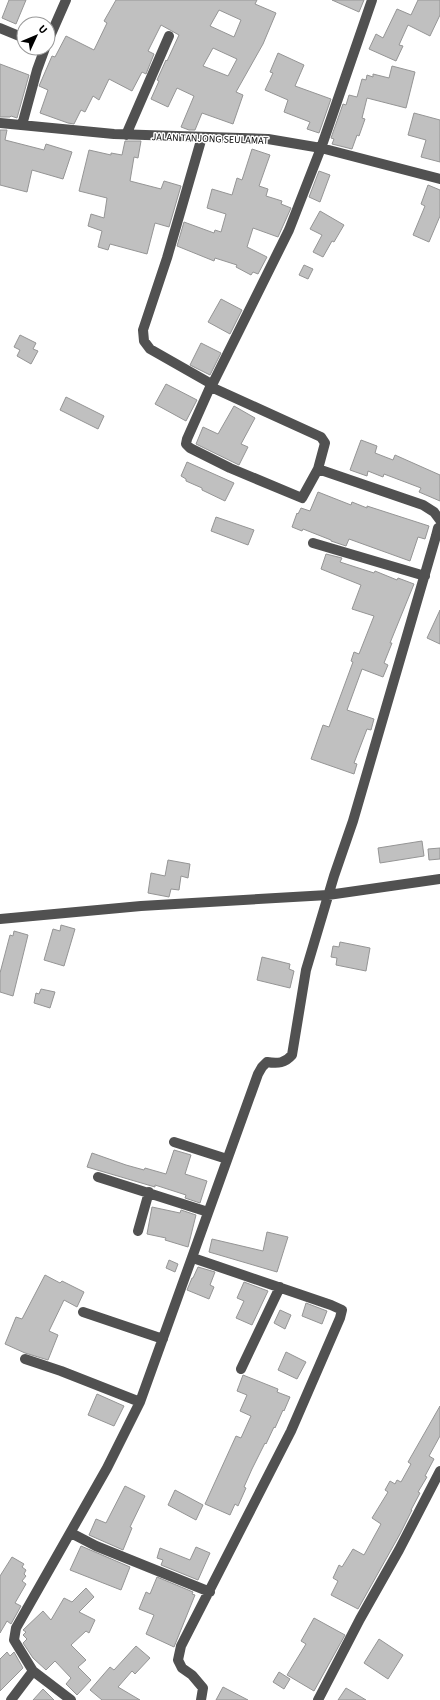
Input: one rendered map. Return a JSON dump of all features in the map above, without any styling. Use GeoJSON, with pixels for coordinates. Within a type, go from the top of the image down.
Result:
{"type":"FeatureCollection","features":[{"type":"Feature","properties":{"kind":"street"},"geometry":{"type":"LineString","coordinates":[[56,23],[66,0]]}},
{"type":"Feature","properties":{"kind":"street"},"geometry":{"type":"LineString","coordinates":[[202,137],[167,258],[143,330],[144,341],[150,349],[208,382],[211,387],[321,437],[325,443],[318,469],[302,498],[230,468],[190,448],[186,444],[211,387],[289,230],[321,148],[372,0]]}},
{"type":"Feature","properties":{"kind":"street"},"geometry":{"type":"LineString","coordinates":[[0,28],[16,35]]}},
{"type":"Feature","properties":{"kind":"street"},"geometry":{"type":"LineString","coordinates":[[126,135],[169,36]]}},
{"type":"Feature","properties":{"kind":"street"},"geometry":{"type":"LineString","coordinates":[[22,125],[42,56]]}},
{"type":"Feature","properties":{"kind":"street","name":"JALAN TANJONG SEULAMAT"},"geometry":{"type":"LineString","coordinates":[[0,123],[126,135],[268,139],[321,148],[440,179]]}},
{"type":"Feature","properties":{"kind":"street"},"geometry":{"type":"LineString","coordinates":[[318,469],[423,505],[434,512],[440,520]]}},
{"type":"Feature","properties":{"kind":"street"},"geometry":{"type":"LineString","coordinates":[[71,1700],[33,1671],[14,1640],[16,1628],[107,1468],[140,1402],[193,1258],[226,1159],[262,1067],[267,1062],[276,1064],[288,1061],[292,1055],[306,970],[328,895],[353,821],[438,528],[440,527]]}},
{"type":"Feature","properties":{"kind":"street"},"geometry":{"type":"LineString","coordinates":[[313,543],[425,576]]}},
{"type":"Feature","properties":{"kind":"street"},"geometry":{"type":"LineString","coordinates":[[0,919],[141,906],[328,895],[440,879]]}},
{"type":"Feature","properties":{"kind":"street"},"geometry":{"type":"LineString","coordinates":[[174,1142],[226,1159]]}},
{"type":"Feature","properties":{"kind":"street"},"geometry":{"type":"LineString","coordinates":[[98,1177],[208,1212]]}},
{"type":"Feature","properties":{"kind":"street"},"geometry":{"type":"LineString","coordinates":[[138,1231],[149,1192]]}},
{"type":"Feature","properties":{"kind":"street"},"geometry":{"type":"LineString","coordinates":[[193,1258],[331,1304],[342,1310],[340,1318],[291,1431],[210,1592],[181,1646],[178,1660],[182,1668],[192,1675],[202,1688],[201,1700]]}},
{"type":"Feature","properties":{"kind":"street"},"geometry":{"type":"LineString","coordinates":[[241,1369],[280,1287]]}},
{"type":"Feature","properties":{"kind":"street"},"geometry":{"type":"LineString","coordinates":[[83,1312],[163,1339]]}},
{"type":"Feature","properties":{"kind":"street"},"geometry":{"type":"LineString","coordinates":[[25,1359],[61,1371],[140,1402]]}},
{"type":"Feature","properties":{"kind":"street"},"geometry":{"type":"LineString","coordinates":[[318,1700],[360,1618],[399,1550],[440,1471]]}},
{"type":"Feature","properties":{"kind":"street"},"geometry":{"type":"LineString","coordinates":[[71,1533],[96,1546],[210,1592]]}},
{"type":"Feature","properties":{"kind":"street"},"geometry":{"type":"LineString","coordinates":[[11,1700],[33,1671]]}},
{"type":"Feature","properties":{"kind":"building"},"geometry":{"type":"Polygon","coordinates":[[[9,0],[26,0],[19,16],[16,16],[16,24],[2,18],[9,0]]]}},
{"type":"Feature","properties":{"kind":"building"},"geometry":{"type":"Polygon","coordinates":[[[116,0],[257,0],[255,4],[276,13],[263,44],[236,92],[243,95],[233,124],[202,113],[195,130],[189,130],[181,127],[194,96],[177,88],[168,107],[151,99],[159,81],[157,80],[179,35],[161,25],[148,51],[154,54],[146,74],[142,72],[132,91],[109,79],[99,100],[93,96],[85,112],[81,110],[74,124],[40,113],[48,90],[39,86],[52,56],[56,56],[66,36],[94,50],[107,23],[104,21],[116,0]],[[219,10],[210,26],[234,37],[241,20],[219,10]],[[213,48],[203,66],[228,76],[237,59],[213,48]]]}},
{"type":"Feature","properties":{"kind":"building"},"geometry":{"type":"Polygon","coordinates":[[[332,0],[364,0],[359,12],[332,0]]]}},
{"type":"Feature","properties":{"kind":"building"},"geometry":{"type":"Polygon","coordinates":[[[418,0],[440,0],[440,15],[430,36],[408,25],[399,45],[403,46],[396,61],[369,49],[376,34],[383,38],[397,9],[411,15],[418,0]]]}},
{"type":"Feature","properties":{"kind":"building"},"geometry":{"type":"Polygon","coordinates":[[[278,53],[304,65],[295,86],[331,99],[319,133],[307,129],[310,122],[284,112],[288,100],[265,90],[273,73],[270,72],[278,53]]]}},
{"type":"Feature","properties":{"kind":"building"},"geometry":{"type":"Polygon","coordinates":[[[0,64],[29,75],[17,118],[11,116],[0,117],[0,64]]]}},
{"type":"Feature","properties":{"kind":"building"},"geometry":{"type":"Polygon","coordinates":[[[392,66],[415,72],[406,108],[367,98],[362,118],[365,119],[359,136],[357,135],[352,149],[332,144],[334,139],[331,138],[343,104],[346,105],[349,95],[357,97],[362,79],[366,80],[367,75],[373,77],[373,74],[389,78],[392,66]]]}},
{"type":"Feature","properties":{"kind":"building"},"geometry":{"type":"Polygon","coordinates":[[[414,113],[440,120],[440,162],[421,157],[426,140],[408,135],[414,113]]]}},
{"type":"Feature","properties":{"kind":"building"},"geometry":{"type":"Polygon","coordinates":[[[0,130],[7,130],[5,140],[44,150],[46,144],[72,152],[63,179],[32,170],[27,192],[0,185],[0,130]]]}},
{"type":"Feature","properties":{"kind":"building"},"geometry":{"type":"Polygon","coordinates":[[[125,141],[141,141],[138,158],[134,157],[130,181],[161,189],[164,181],[181,186],[169,227],[155,223],[147,254],[110,244],[108,250],[98,247],[102,231],[88,226],[91,214],[104,218],[107,198],[79,191],[89,150],[111,155],[111,153],[122,155],[125,141]]]}},
{"type":"Feature","properties":{"kind":"building"},"geometry":{"type":"Polygon","coordinates":[[[252,149],[270,155],[259,186],[268,189],[266,196],[282,201],[281,204],[291,208],[278,237],[253,228],[247,247],[267,257],[258,274],[253,272],[251,275],[236,267],[237,265],[215,258],[214,261],[177,246],[184,222],[214,233],[215,230],[221,232],[226,214],[207,208],[212,189],[232,195],[237,178],[242,180],[252,149]]]}},
{"type":"Feature","properties":{"kind":"building"},"geometry":{"type":"Polygon","coordinates":[[[319,171],[330,175],[320,202],[309,197],[319,171]]]}},
{"type":"Feature","properties":{"kind":"building"},"geometry":{"type":"Polygon","coordinates":[[[428,185],[440,190],[440,216],[429,242],[413,235],[425,206],[421,204],[428,185]]]}},
{"type":"Feature","properties":{"kind":"building"},"geometry":{"type":"Polygon","coordinates":[[[320,211],[344,225],[334,242],[332,241],[323,257],[313,252],[322,235],[310,229],[320,211]]]}},
{"type":"Feature","properties":{"kind":"building"},"geometry":{"type":"Polygon","coordinates":[[[304,265],[313,269],[308,279],[299,275],[304,265]]]}},
{"type":"Feature","properties":{"kind":"building"},"geometry":{"type":"Polygon","coordinates":[[[221,299],[242,310],[230,334],[208,322],[221,299]]]}},
{"type":"Feature","properties":{"kind":"building"},"geometry":{"type":"Polygon","coordinates":[[[20,335],[36,343],[33,349],[38,351],[31,364],[17,356],[20,350],[14,347],[20,335]]]}},
{"type":"Feature","properties":{"kind":"building"},"geometry":{"type":"Polygon","coordinates":[[[201,343],[221,353],[210,375],[190,365],[201,343]]]}},
{"type":"Feature","properties":{"kind":"building"},"geometry":{"type":"Polygon","coordinates":[[[166,384],[197,400],[186,421],[155,404],[166,384]]]}},
{"type":"Feature","properties":{"kind":"building"},"geometry":{"type":"Polygon","coordinates":[[[66,397],[104,416],[98,429],[60,410],[66,397]]]}},
{"type":"Feature","properties":{"kind":"building"},"geometry":{"type":"Polygon","coordinates":[[[234,406],[255,418],[241,444],[248,447],[239,465],[196,444],[203,427],[218,434],[234,406]]]}},
{"type":"Feature","properties":{"kind":"building"},"geometry":{"type":"Polygon","coordinates":[[[361,440],[377,446],[375,453],[393,460],[395,455],[440,475],[440,501],[419,492],[421,488],[384,474],[383,477],[368,471],[367,476],[350,470],[361,440]]]}},
{"type":"Feature","properties":{"kind":"building"},"geometry":{"type":"Polygon","coordinates":[[[187,462],[234,483],[225,501],[186,481],[186,479],[181,476],[187,462]]]}},
{"type":"Feature","properties":{"kind":"building"},"geometry":{"type":"Polygon","coordinates":[[[318,492],[351,505],[352,502],[367,508],[367,506],[429,526],[425,539],[418,537],[410,561],[349,539],[346,546],[303,529],[302,531],[292,527],[297,513],[298,514],[301,508],[310,511],[318,492]]]}},
{"type":"Feature","properties":{"kind":"building"},"geometry":{"type":"Polygon","coordinates":[[[216,517],[254,530],[248,545],[211,531],[216,517]]]}},
{"type":"Feature","properties":{"kind":"building"},"geometry":{"type":"Polygon","coordinates":[[[326,554],[342,558],[340,562],[374,573],[375,571],[397,580],[398,578],[414,584],[390,643],[392,643],[384,663],[388,665],[383,677],[362,669],[347,710],[374,719],[371,730],[367,729],[354,763],[357,764],[354,774],[311,759],[323,725],[329,727],[353,662],[351,661],[354,652],[359,654],[374,616],[352,609],[361,585],[321,569],[326,554]]]}},
{"type":"Feature","properties":{"kind":"building"},"geometry":{"type":"Polygon","coordinates":[[[440,610],[440,644],[427,638],[440,610]]]}},
{"type":"Feature","properties":{"kind":"building"},"geometry":{"type":"Polygon","coordinates":[[[422,841],[424,856],[380,863],[378,848],[422,841]]]}},
{"type":"Feature","properties":{"kind":"building"},"geometry":{"type":"Polygon","coordinates":[[[440,848],[440,859],[429,860],[428,849],[440,848]]]}},
{"type":"Feature","properties":{"kind":"building"},"geometry":{"type":"Polygon","coordinates":[[[168,860],[190,864],[188,878],[181,876],[179,890],[171,889],[169,897],[148,893],[151,873],[165,876],[168,860]]]}},
{"type":"Feature","properties":{"kind":"building"},"geometry":{"type":"Polygon","coordinates":[[[61,925],[75,929],[64,966],[44,960],[53,929],[60,931],[61,925]]]}},
{"type":"Feature","properties":{"kind":"building"},"geometry":{"type":"Polygon","coordinates":[[[14,931],[28,935],[13,996],[0,992],[0,973],[10,935],[13,936],[14,931]]]}},
{"type":"Feature","properties":{"kind":"building"},"geometry":{"type":"Polygon","coordinates":[[[340,942],[370,948],[366,971],[336,965],[337,958],[331,957],[333,946],[339,947],[340,942]]]}},
{"type":"Feature","properties":{"kind":"building"},"geometry":{"type":"Polygon","coordinates":[[[262,957],[290,964],[289,969],[294,971],[290,988],[257,980],[262,957]]]}},
{"type":"Feature","properties":{"kind":"building"},"geometry":{"type":"Polygon","coordinates":[[[41,989],[55,992],[50,1008],[34,1003],[36,993],[39,994],[41,989]]]}},
{"type":"Feature","properties":{"kind":"building"},"geometry":{"type":"Polygon","coordinates":[[[174,1150],[191,1155],[185,1174],[207,1181],[200,1203],[185,1198],[186,1195],[155,1185],[155,1187],[87,1167],[92,1153],[126,1165],[144,1170],[145,1168],[166,1174],[174,1150]]]}},
{"type":"Feature","properties":{"kind":"building"},"geometry":{"type":"Polygon","coordinates":[[[152,1207],[180,1213],[181,1210],[196,1215],[188,1247],[165,1240],[166,1238],[147,1234],[152,1207]]]}},
{"type":"Feature","properties":{"kind":"building"},"geometry":{"type":"Polygon","coordinates":[[[267,1232],[288,1237],[277,1272],[209,1252],[212,1239],[263,1251],[267,1232]]]}},
{"type":"Feature","properties":{"kind":"building"},"geometry":{"type":"Polygon","coordinates":[[[169,1260],[178,1264],[175,1272],[166,1268],[169,1260]]]}},
{"type":"Feature","properties":{"kind":"building"},"geometry":{"type":"Polygon","coordinates":[[[198,1267],[215,1272],[210,1285],[214,1287],[209,1299],[187,1290],[198,1267]]]}},
{"type":"Feature","properties":{"kind":"building"},"geometry":{"type":"Polygon","coordinates":[[[45,1275],[60,1283],[62,1281],[84,1292],[77,1307],[64,1300],[49,1331],[58,1335],[48,1360],[25,1353],[5,1344],[16,1317],[22,1319],[45,1275]]]}},
{"type":"Feature","properties":{"kind":"building"},"geometry":{"type":"Polygon","coordinates":[[[244,1282],[268,1291],[252,1325],[236,1318],[244,1301],[237,1298],[244,1282]]]}},
{"type":"Feature","properties":{"kind":"building"},"geometry":{"type":"Polygon","coordinates":[[[306,1303],[327,1311],[322,1324],[302,1316],[306,1303]]]}},
{"type":"Feature","properties":{"kind":"building"},"geometry":{"type":"Polygon","coordinates":[[[280,1310],[291,1315],[285,1329],[274,1323],[280,1310]]]}},
{"type":"Feature","properties":{"kind":"building"},"geometry":{"type":"Polygon","coordinates":[[[286,1352],[306,1362],[297,1379],[278,1370],[286,1352]]]}},
{"type":"Feature","properties":{"kind":"building"},"geometry":{"type":"Polygon","coordinates":[[[243,1375],[278,1389],[277,1392],[290,1397],[284,1411],[283,1410],[275,1428],[274,1427],[252,1469],[238,1506],[235,1504],[230,1515],[205,1504],[236,1436],[241,1438],[251,1416],[240,1411],[247,1395],[237,1391],[243,1375]]]}},
{"type":"Feature","properties":{"kind":"building"},"geometry":{"type":"Polygon","coordinates":[[[97,1394],[124,1406],[114,1426],[88,1415],[97,1394]]]}},
{"type":"Feature","properties":{"kind":"building"},"geometry":{"type":"Polygon","coordinates":[[[440,1406],[440,1436],[429,1456],[434,1459],[425,1476],[427,1477],[418,1492],[420,1493],[400,1534],[358,1609],[331,1595],[338,1581],[333,1578],[339,1565],[342,1567],[353,1549],[364,1555],[381,1524],[372,1518],[388,1492],[385,1490],[390,1481],[395,1484],[397,1480],[401,1482],[411,1464],[408,1462],[440,1406]]]}},
{"type":"Feature","properties":{"kind":"building"},"geometry":{"type":"Polygon","coordinates":[[[125,1486],[145,1496],[130,1527],[132,1528],[123,1550],[89,1535],[96,1519],[106,1523],[125,1486]]]}},
{"type":"Feature","properties":{"kind":"building"},"geometry":{"type":"Polygon","coordinates":[[[175,1490],[203,1505],[196,1520],[168,1505],[175,1490]]]}},
{"type":"Feature","properties":{"kind":"building"},"geometry":{"type":"Polygon","coordinates":[[[81,1546],[130,1567],[121,1590],[70,1570],[81,1546]]]}},
{"type":"Feature","properties":{"kind":"building"},"geometry":{"type":"Polygon","coordinates":[[[196,1547],[210,1553],[198,1580],[161,1565],[163,1560],[157,1558],[160,1548],[190,1560],[196,1547]]]}},
{"type":"Feature","properties":{"kind":"building"},"geometry":{"type":"Polygon","coordinates":[[[12,1557],[24,1564],[22,1567],[26,1570],[24,1574],[26,1576],[22,1581],[26,1584],[15,1603],[21,1606],[11,1624],[7,1621],[0,1633],[0,1576],[12,1557]]]}},
{"type":"Feature","properties":{"kind":"building"},"geometry":{"type":"Polygon","coordinates":[[[157,1577],[193,1592],[192,1594],[195,1595],[174,1647],[146,1634],[154,1615],[139,1609],[146,1592],[150,1594],[157,1577]]]}},
{"type":"Feature","properties":{"kind":"building"},"geometry":{"type":"Polygon","coordinates":[[[86,1588],[94,1597],[79,1612],[95,1620],[89,1633],[86,1631],[71,1645],[86,1660],[78,1667],[91,1680],[77,1695],[66,1684],[71,1678],[55,1661],[46,1670],[33,1658],[23,1643],[27,1639],[23,1635],[26,1632],[23,1630],[43,1611],[51,1620],[64,1598],[72,1602],[86,1588]]]}},
{"type":"Feature","properties":{"kind":"building"},"geometry":{"type":"Polygon","coordinates":[[[314,1618],[345,1635],[314,1691],[287,1675],[306,1644],[301,1641],[314,1618]]]}},
{"type":"Feature","properties":{"kind":"building"},"geometry":{"type":"Polygon","coordinates":[[[379,1639],[403,1655],[388,1679],[364,1663],[379,1639]]]}},
{"type":"Feature","properties":{"kind":"building"},"geometry":{"type":"Polygon","coordinates":[[[136,1646],[150,1658],[135,1674],[132,1671],[118,1687],[140,1700],[102,1700],[90,1690],[110,1667],[114,1670],[136,1646]]]}},
{"type":"Feature","properties":{"kind":"building"},"geometry":{"type":"Polygon","coordinates":[[[7,1652],[10,1656],[14,1652],[23,1668],[0,1691],[0,1659],[7,1652]]]}},
{"type":"Feature","properties":{"kind":"building"},"geometry":{"type":"Polygon","coordinates":[[[279,1672],[290,1679],[284,1689],[273,1682],[279,1672]]]}},
{"type":"Feature","properties":{"kind":"building"},"geometry":{"type":"Polygon","coordinates":[[[223,1687],[248,1700],[216,1700],[223,1687]]]}},
{"type":"Feature","properties":{"kind":"building"},"geometry":{"type":"Polygon","coordinates":[[[346,1688],[366,1700],[338,1700],[346,1688]]]}},
{"type":"Feature","properties":{"kind":"building"},"geometry":{"type":"Polygon","coordinates":[[[43,1689],[54,1700],[33,1700],[43,1689]]]}}]}
